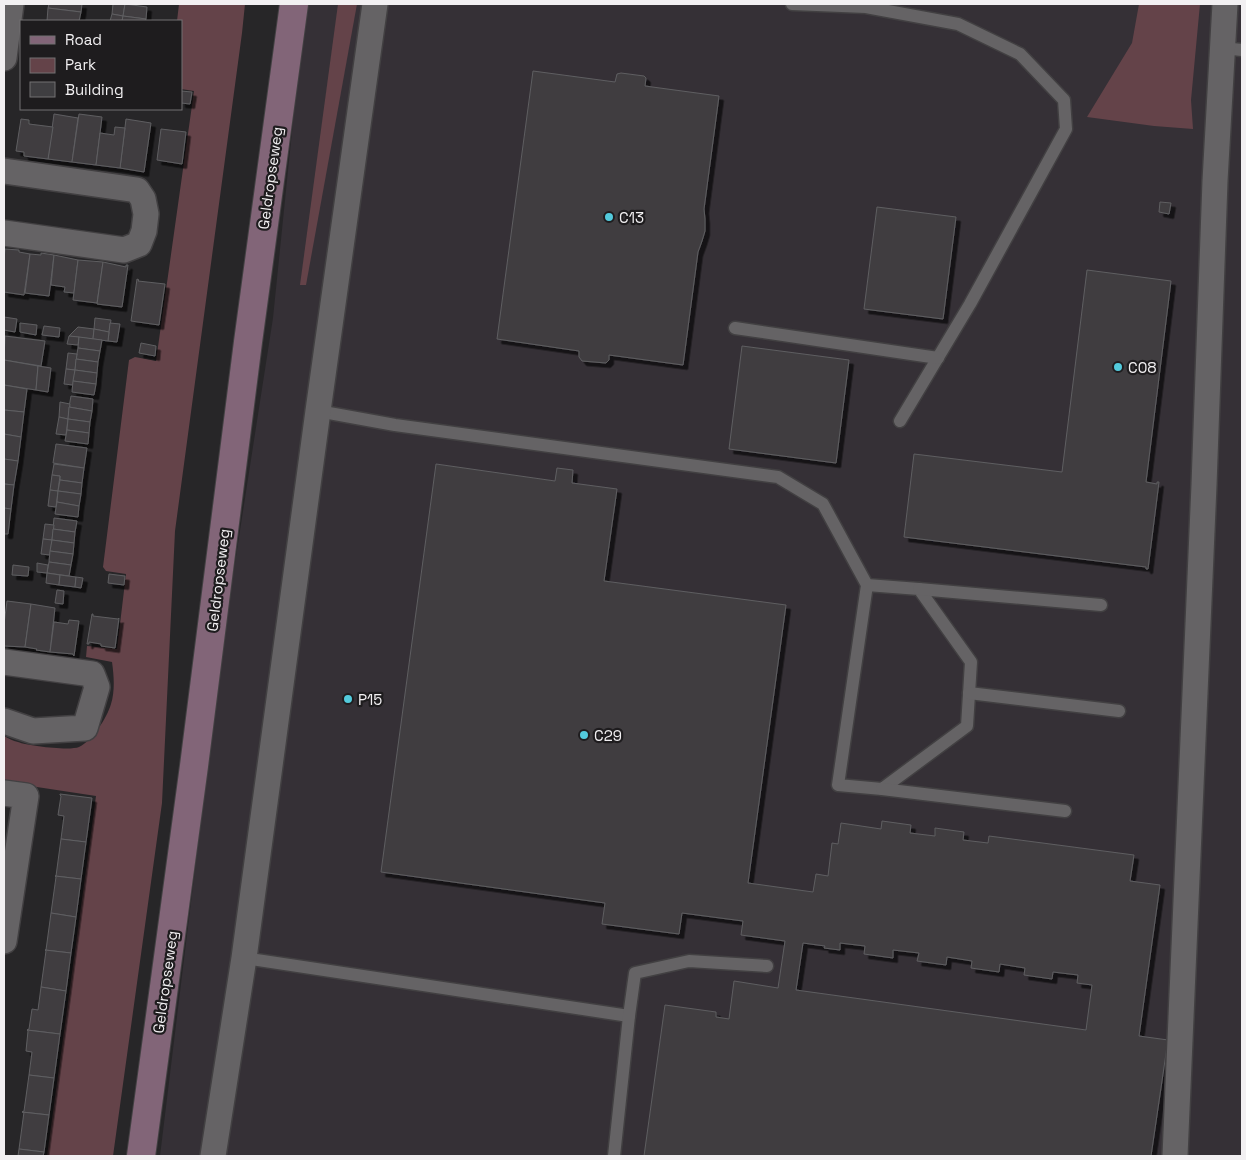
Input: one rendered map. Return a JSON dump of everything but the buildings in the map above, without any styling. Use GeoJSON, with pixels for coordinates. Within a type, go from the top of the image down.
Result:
{"type":"FeatureCollection","features":[{"type":"Feature","properties":{"kind":"main road","name":"Geldropseweg"},"geometry":{"type":"LineString","coordinates":[[142,1156],[249,333],[294,4]]}},
{"type":"Feature","properties":{"kind":"street"},"geometry":{"type":"LineString","coordinates":[[4,58],[11,4]]}},
{"type":"Feature","properties":{"kind":"street"},"geometry":{"type":"LineString","coordinates":[[213,1156],[244,958],[375,4]]}},
{"type":"Feature","properties":{"kind":"street"},"geometry":{"type":"LineString","coordinates":[[1175,1156],[1215,181],[1232,49],[1225,4]]}},
{"type":"Feature","properties":{"kind":"street"},"geometry":{"type":"LineString","coordinates":[[4,171],[137,190],[143,200],[146,214],[144,231],[139,244],[124,250],[4,233]]}},
{"type":"Feature","properties":{"kind":"street"},"geometry":{"type":"LineString","coordinates":[[4,662],[92,674],[97,687],[84,728],[34,731],[4,721]]}},
{"type":"Feature","properties":{"kind":"street"},"geometry":{"type":"LineString","coordinates":[[4,793],[26,796],[4,941]]}},
{"type":"Feature","properties":{"kind":"lane"},"geometry":{"type":"LineString","coordinates":[[792,4],[866,5],[958,24],[1020,54],[1064,100],[1066,129],[970,304],[900,420]]}},
{"type":"Feature","properties":{"kind":"lane"},"geometry":{"type":"LineString","coordinates":[[735,328],[938,358]]}},
{"type":"Feature","properties":{"kind":"lane"},"geometry":{"type":"LineString","coordinates":[[318,411],[395,425],[778,477],[823,504],[867,585],[838,785],[1065,811]]}},
{"type":"Feature","properties":{"kind":"lane"},"geometry":{"type":"LineString","coordinates":[[867,585],[1101,605]]}},
{"type":"Feature","properties":{"kind":"lane"},"geometry":{"type":"LineString","coordinates":[[882,789],[967,726],[971,662],[919,589]]}},
{"type":"Feature","properties":{"kind":"lane"},"geometry":{"type":"LineString","coordinates":[[969,693],[1119,711]]}},
{"type":"Feature","properties":{"kind":"lane"},"geometry":{"type":"LineString","coordinates":[[244,958],[629,1016]]}},
{"type":"Feature","properties":{"kind":"lane"},"geometry":{"type":"LineString","coordinates":[[614,1156],[635,973],[689,961],[767,966]]}},
{"type":"Feature","properties":{"kind":"shaded area"},"geometry":{"type":"Polygon","coordinates":[[[305,4],[1242,4],[1242,1156],[160,1156],[223,640],[273,318],[305,4]]]}},
{"type":"Feature","properties":{"kind":"green space"},"geometry":{"type":"Polygon","coordinates":[[[179,4],[245,4],[175,531],[162,803],[113,1156],[47,1156],[96,796],[4,782],[4,736],[23,744],[58,748],[79,747],[89,740],[98,728],[109,710],[112,699],[114,683],[112,662],[86,657],[87,646],[117,649],[126,574],[106,571],[103,567],[129,360],[135,357],[156,361],[194,91],[182,89],[182,20],[177,20],[179,4]]]}},
{"type":"Feature","properties":{"kind":"green space"},"geometry":{"type":"Polygon","coordinates":[[[338,4],[357,4],[306,285],[300,285],[338,4]]]}},
{"type":"Feature","properties":{"kind":"green space"},"geometry":{"type":"Polygon","coordinates":[[[1139,4],[1200,4],[1191,100],[1193,129],[1087,117],[1132,43],[1139,4]]]}},
{"type":"Feature","properties":{"kind":"place","name":"C13"},"geometry":{"type":"Point","coordinates":[609,217]}},
{"type":"Feature","properties":{"kind":"place","name":"C08"},"geometry":{"type":"Point","coordinates":[1118,367]}},
{"type":"Feature","properties":{"kind":"place","name":"P15"},"geometry":{"type":"Point","coordinates":[348,699]}},
{"type":"Feature","properties":{"kind":"place","name":"C29"},"geometry":{"type":"Point","coordinates":[584,735]}}]}
